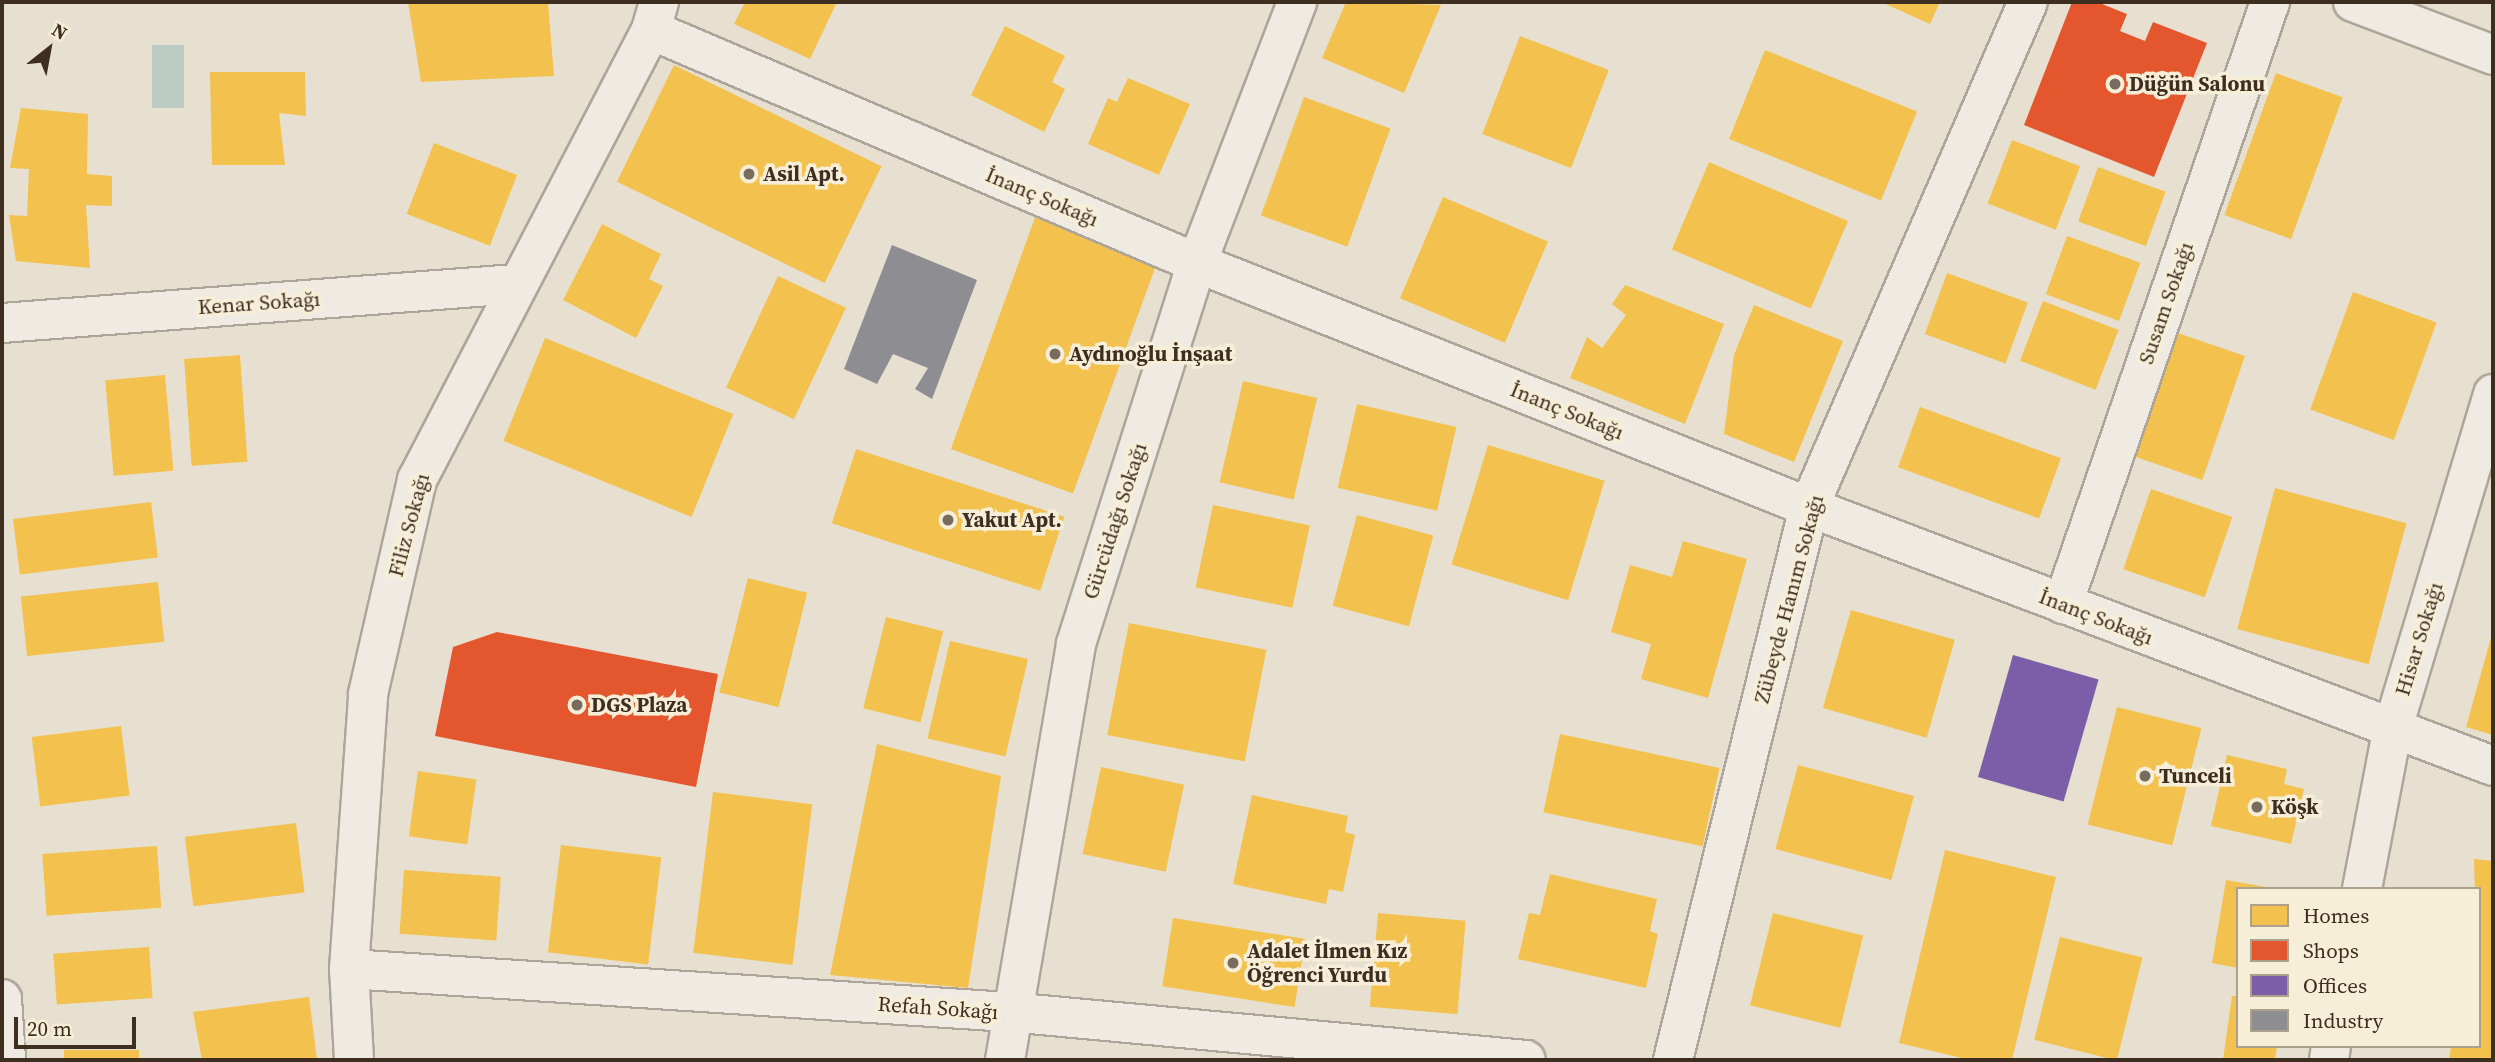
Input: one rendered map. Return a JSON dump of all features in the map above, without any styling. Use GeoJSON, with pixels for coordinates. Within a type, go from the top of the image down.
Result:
{"type":"FeatureCollection","features":[{"type":"Feature","properties":{"kind":"street","name":"Gürcüdağı Sokağı"},"geometry":{"type":"LineString","coordinates":[[1005,1060],[1009,1012],[1076,644],[1197,263],[1297,2]]}},
{"type":"Feature","properties":{"kind":"street","name":"Zübeyde Hanım Sokağı"},"geometry":{"type":"LineString","coordinates":[[1673,1060],[1809,507],[2028,2]]}},
{"type":"Feature","properties":{"kind":"street","name":"Susam Sokağı"},"geometry":{"type":"LineString","coordinates":[[2063,604],[2270,2]]}},
{"type":"Feature","properties":{"kind":"street"},"geometry":{"type":"LineString","coordinates":[[2353,2],[2493,55]]}},
{"type":"Feature","properties":{"kind":"street","name":"İnanç Sokağı"},"geometry":{"type":"LineString","coordinates":[[655,16],[1197,263],[1809,507],[2392,731],[2493,766]]}},
{"type":"Feature","properties":{"kind":"street","name":"Filiz Sokağı"},"geometry":{"type":"LineString","coordinates":[[354,1060],[349,969],[368,694],[417,480],[655,16]]}},
{"type":"Feature","properties":{"kind":"street","name":"Kenar Sokağı"},"geometry":{"type":"LineString","coordinates":[[2,323],[516,284]]}},
{"type":"Feature","properties":{"kind":"street","name":"Hisar Sokağı"},"geometry":{"type":"LineString","coordinates":[[2362,887],[2392,731],[2492,403]]}},
{"type":"Feature","properties":{"kind":"street","name":"Refah Sokağı"},"geometry":{"type":"LineString","coordinates":[[349,969],[1009,1012],[1526,1060]]}},
{"type":"Feature","properties":{"kind":"street"},"geometry":{"type":"LineString","coordinates":[[2,999],[6,1060]]}},
{"type":"Feature","properties":{"kind":"shaded area"},"geometry":{"type":"Polygon","coordinates":[[[152,45],[184,45],[184,108],[152,108],[152,45]]]}},
{"type":"Feature","properties":{"kind":"building: Homes"},"geometry":{"type":"Polygon","coordinates":[[[408,2],[548,2],[554,76],[421,82],[408,2]]]}},
{"type":"Feature","properties":{"kind":"building: Homes"},"geometry":{"type":"Polygon","coordinates":[[[745,2],[837,2],[810,59],[734,24],[745,2]]]}},
{"type":"Feature","properties":{"kind":"building: Homes"},"geometry":{"type":"Polygon","coordinates":[[[1346,2],[1441,5],[1404,93],[1322,58],[1346,2]]]}},
{"type":"Feature","properties":{"kind":"building: Homes"},"geometry":{"type":"Polygon","coordinates":[[[1881,2],[1940,2],[1930,24],[1881,2]]]}},
{"type":"Feature","properties":{"kind":"building: Homes"},"geometry":{"type":"Polygon","coordinates":[[[1005,26],[1065,56],[1052,82],[1065,89],[1044,132],[971,95],[1005,26]]]}},
{"type":"Feature","properties":{"kind":"building: Homes"},"geometry":{"type":"Polygon","coordinates":[[[1520,36],[1609,70],[1571,168],[1482,134],[1520,36]]]}},
{"type":"Feature","properties":{"kind":"building: Homes"},"geometry":{"type":"Polygon","coordinates":[[[1765,50],[1917,111],[1881,200],[1729,139],[1765,50]]]}},
{"type":"Feature","properties":{"kind":"building: Homes","name":"Asil Apt."},"geometry":{"type":"Polygon","coordinates":[[[674,65],[882,166],[825,283],[617,182],[674,65]]]}},
{"type":"Feature","properties":{"kind":"building: Homes"},"geometry":{"type":"Polygon","coordinates":[[[210,72],[305,72],[306,116],[279,113],[285,165],[212,165],[210,72]]]}},
{"type":"Feature","properties":{"kind":"building: Homes"},"geometry":{"type":"Polygon","coordinates":[[[2276,73],[2343,97],[2291,239],[2224,215],[2276,73]]]}},
{"type":"Feature","properties":{"kind":"building: Homes"},"geometry":{"type":"Polygon","coordinates":[[[1128,78],[1190,104],[1159,175],[1088,144],[1108,98],[1117,102],[1128,78]]]}},
{"type":"Feature","properties":{"kind":"building: Homes"},"geometry":{"type":"Polygon","coordinates":[[[1304,97],[1390,128],[1347,247],[1261,215],[1304,97]]]}},
{"type":"Feature","properties":{"kind":"building: Homes"},"geometry":{"type":"Polygon","coordinates":[[[21,108],[88,114],[87,174],[112,176],[112,206],[86,205],[90,268],[16,261],[9,215],[27,216],[29,169],[10,168],[21,108]]]}},
{"type":"Feature","properties":{"kind":"building: Homes"},"geometry":{"type":"Polygon","coordinates":[[[2012,140],[2080,166],[2056,230],[1988,203],[2012,140]]]}},
{"type":"Feature","properties":{"kind":"building: Homes"},"geometry":{"type":"Polygon","coordinates":[[[434,143],[517,175],[490,246],[407,214],[434,143]]]}},
{"type":"Feature","properties":{"kind":"building: Homes"},"geometry":{"type":"Polygon","coordinates":[[[1709,162],[1848,221],[1811,308],[1672,249],[1709,162]]]}},
{"type":"Feature","properties":{"kind":"building: Homes"},"geometry":{"type":"Polygon","coordinates":[[[2098,167],[2166,192],[2146,246],[2078,222],[2098,167]]]}},
{"type":"Feature","properties":{"kind":"building: Homes"},"geometry":{"type":"Polygon","coordinates":[[[1443,197],[1548,242],[1505,343],[1400,298],[1443,197]]]}},
{"type":"Feature","properties":{"kind":"building: Homes","name":"Aydınoğlu İnşaat"},"geometry":{"type":"Polygon","coordinates":[[[1036,215],[1158,259],[1073,493],[951,449],[1036,215]]]}},
{"type":"Feature","properties":{"kind":"building: Homes"},"geometry":{"type":"Polygon","coordinates":[[[602,224],[661,254],[649,279],[663,286],[636,338],[563,300],[602,224]]]}},
{"type":"Feature","properties":{"kind":"building: Homes"},"geometry":{"type":"Polygon","coordinates":[[[2067,236],[2140,263],[2119,321],[2046,294],[2067,236]]]}},
{"type":"Feature","properties":{"kind":"building: Homes"},"geometry":{"type":"Polygon","coordinates":[[[1947,273],[2028,302],[2006,363],[1925,334],[1947,273]]]}},
{"type":"Feature","properties":{"kind":"building: Homes"},"geometry":{"type":"Polygon","coordinates":[[[778,276],[846,308],[794,419],[726,387],[778,276]]]}},
{"type":"Feature","properties":{"kind":"building: Homes"},"geometry":{"type":"Polygon","coordinates":[[[1625,285],[1724,324],[1685,424],[1570,378],[1587,337],[1602,348],[1626,315],[1612,304],[1625,285]]]}},
{"type":"Feature","properties":{"kind":"building: Homes"},"geometry":{"type":"Polygon","coordinates":[[[2353,292],[2437,322],[2394,440],[2310,409],[2353,292]]]}},
{"type":"Feature","properties":{"kind":"building: Homes"},"geometry":{"type":"Polygon","coordinates":[[[2043,301],[2119,330],[2096,390],[2020,361],[2043,301]]]}},
{"type":"Feature","properties":{"kind":"building: Homes"},"geometry":{"type":"Polygon","coordinates":[[[1754,305],[1843,341],[1794,462],[1724,434],[1734,355],[1754,305]]]}},
{"type":"Feature","properties":{"kind":"building: Homes"},"geometry":{"type":"Polygon","coordinates":[[[2175,332],[2245,356],[2202,480],[2132,456],[2175,332]]]}},
{"type":"Feature","properties":{"kind":"building: Homes"},"geometry":{"type":"Polygon","coordinates":[[[545,338],[733,414],[692,517],[503,441],[545,338]]]}},
{"type":"Feature","properties":{"kind":"building: Homes"},"geometry":{"type":"Polygon","coordinates":[[[240,355],[247,462],[192,466],[184,359],[240,355]]]}},
{"type":"Feature","properties":{"kind":"building: Homes"},"geometry":{"type":"Polygon","coordinates":[[[165,375],[173,471],[114,476],[105,380],[165,375]]]}},
{"type":"Feature","properties":{"kind":"building: Homes"},"geometry":{"type":"Polygon","coordinates":[[[1243,381],[1317,398],[1294,499],[1220,482],[1243,381]]]}},
{"type":"Feature","properties":{"kind":"building: Homes"},"geometry":{"type":"Polygon","coordinates":[[[1357,404],[1456,427],[1437,511],[1338,488],[1357,404]]]}},
{"type":"Feature","properties":{"kind":"building: Homes"},"geometry":{"type":"Polygon","coordinates":[[[1920,407],[2061,458],[2039,518],[1898,467],[1920,407]]]}},
{"type":"Feature","properties":{"kind":"building: Homes"},"geometry":{"type":"Polygon","coordinates":[[[1488,445],[1605,481],[1568,600],[1451,565],[1488,445]]]}},
{"type":"Feature","properties":{"kind":"building: Homes","name":"Yakut Apt."},"geometry":{"type":"Polygon","coordinates":[[[856,449],[1064,517],[1040,591],[832,523],[856,449]]]}},
{"type":"Feature","properties":{"kind":"building: Homes"},"geometry":{"type":"Polygon","coordinates":[[[2275,488],[2406,523],[2369,664],[2237,629],[2275,488]]]}},
{"type":"Feature","properties":{"kind":"building: Homes"},"geometry":{"type":"Polygon","coordinates":[[[2151,489],[2232,517],[2205,597],[2123,569],[2151,489]]]}},
{"type":"Feature","properties":{"kind":"building: Homes"},"geometry":{"type":"Polygon","coordinates":[[[151,502],[158,558],[20,575],[13,519],[151,502]]]}},
{"type":"Feature","properties":{"kind":"building: Homes"},"geometry":{"type":"Polygon","coordinates":[[[1213,505],[1310,526],[1292,608],[1196,587],[1213,505]]]}},
{"type":"Feature","properties":{"kind":"building: Homes"},"geometry":{"type":"Polygon","coordinates":[[[1357,515],[1433,535],[1409,626],[1333,606],[1357,515]]]}},
{"type":"Feature","properties":{"kind":"building: Homes"},"geometry":{"type":"Polygon","coordinates":[[[1683,541],[1747,559],[1708,698],[1641,679],[1651,644],[1611,632],[1630,565],[1672,577],[1683,541]]]}},
{"type":"Feature","properties":{"kind":"building: Homes"},"geometry":{"type":"Polygon","coordinates":[[[748,578],[807,593],[779,707],[719,692],[748,578]]]}},
{"type":"Feature","properties":{"kind":"building: Homes"},"geometry":{"type":"Polygon","coordinates":[[[158,582],[164,642],[27,656],[21,596],[158,582]]]}},
{"type":"Feature","properties":{"kind":"building: Homes"},"geometry":{"type":"Polygon","coordinates":[[[1851,610],[1955,640],[1927,738],[1823,708],[1851,610]]]}},
{"type":"Feature","properties":{"kind":"building: Homes"},"geometry":{"type":"Polygon","coordinates":[[[886,617],[943,631],[921,722],[863,708],[886,617]]]}},
{"type":"Feature","properties":{"kind":"building: Homes"},"geometry":{"type":"Polygon","coordinates":[[[1129,623],[1266,650],[1245,762],[1107,735],[1129,623]]]}},
{"type":"Feature","properties":{"kind":"building: Homes"},"geometry":{"type":"Polygon","coordinates":[[[2493,634],[2493,735],[2466,727],[2493,634]]]}},
{"type":"Feature","properties":{"kind":"building: Homes"},"geometry":{"type":"Polygon","coordinates":[[[950,641],[1028,659],[1005,756],[928,738],[950,641]]]}},
{"type":"Feature","properties":{"kind":"building: Homes","name":"Tunceli"},"geometry":{"type":"Polygon","coordinates":[[[2117,707],[2201,728],[2172,845],[2088,824],[2117,707]]]}},
{"type":"Feature","properties":{"kind":"building: Homes"},"geometry":{"type":"Polygon","coordinates":[[[121,726],[130,795],[40,806],[32,737],[121,726]]]}},
{"type":"Feature","properties":{"kind":"building: Homes"},"geometry":{"type":"Polygon","coordinates":[[[1560,734],[1719,768],[1703,846],[1543,812],[1560,734]]]}},
{"type":"Feature","properties":{"kind":"building: Homes"},"geometry":{"type":"Polygon","coordinates":[[[877,744],[1001,776],[968,988],[830,975],[877,744]]]}},
{"type":"Feature","properties":{"kind":"building: Homes","name":"Köşk"},"geometry":{"type":"Polygon","coordinates":[[[2227,755],[2287,769],[2284,784],[2304,789],[2291,844],[2211,826],[2227,755]]]}},
{"type":"Feature","properties":{"kind":"building: Homes"},"geometry":{"type":"Polygon","coordinates":[[[1798,765],[1914,796],[1891,880],[1775,849],[1798,765]]]}},
{"type":"Feature","properties":{"kind":"building: Homes"},"geometry":{"type":"Polygon","coordinates":[[[1101,767],[1184,785],[1166,872],[1082,854],[1101,767]]]}},
{"type":"Feature","properties":{"kind":"building: Homes"},"geometry":{"type":"Polygon","coordinates":[[[418,771],[476,779],[467,845],[409,836],[418,771]]]}},
{"type":"Feature","properties":{"kind":"building: Homes"},"geometry":{"type":"Polygon","coordinates":[[[713,792],[812,804],[793,965],[693,953],[713,792]]]}},
{"type":"Feature","properties":{"kind":"building: Homes"},"geometry":{"type":"Polygon","coordinates":[[[1252,795],[1348,816],[1345,832],[1355,835],[1343,892],[1329,889],[1326,904],[1233,884],[1252,795]]]}},
{"type":"Feature","properties":{"kind":"building: Homes"},"geometry":{"type":"Polygon","coordinates":[[[296,823],[305,892],[193,906],[185,837],[296,823]]]}},
{"type":"Feature","properties":{"kind":"building: Homes"},"geometry":{"type":"Polygon","coordinates":[[[561,845],[661,857],[648,965],[548,952],[561,845]]]}},
{"type":"Feature","properties":{"kind":"building: Homes"},"geometry":{"type":"Polygon","coordinates":[[[157,846],[161,908],[47,916],[42,854],[157,846]]]}},
{"type":"Feature","properties":{"kind":"building: Homes"},"geometry":{"type":"Polygon","coordinates":[[[1945,850],[2056,877],[2012,1060],[1970,1060],[1899,1043],[1945,850]]]}},
{"type":"Feature","properties":{"kind":"building: Homes"},"geometry":{"type":"Polygon","coordinates":[[[2474,859],[2493,861],[2493,1060],[2449,1060],[2451,1048],[2481,1048],[2481,887],[2475,887],[2474,859]]]}},
{"type":"Feature","properties":{"kind":"building: Homes"},"geometry":{"type":"Polygon","coordinates":[[[404,870],[501,877],[496,941],[400,934],[404,870]]]}},
{"type":"Feature","properties":{"kind":"building: Homes"},"geometry":{"type":"Polygon","coordinates":[[[1550,874],[1657,899],[1650,931],[1658,934],[1646,988],[1518,959],[1529,913],[1540,915],[1550,874]]]}},
{"type":"Feature","properties":{"kind":"building: Homes"},"geometry":{"type":"Polygon","coordinates":[[[2226,880],[2266,887],[2236,887],[2236,968],[2212,963],[2226,880]]]}},
{"type":"Feature","properties":{"kind":"building: Homes"},"geometry":{"type":"Polygon","coordinates":[[[1378,913],[1466,921],[1457,1014],[1370,1007],[1378,913]]]}},
{"type":"Feature","properties":{"kind":"building: Homes"},"geometry":{"type":"Polygon","coordinates":[[[1773,913],[1863,935],[1840,1028],[1750,1005],[1773,913]]]}},
{"type":"Feature","properties":{"kind":"building: Homes","name":"Adalet İlmen Kız Öğrenci Yurdu"},"geometry":{"type":"Polygon","coordinates":[[[1173,918],[1305,939],[1295,1007],[1162,986],[1173,918]]]}},
{"type":"Feature","properties":{"kind":"building: Homes"},"geometry":{"type":"Polygon","coordinates":[[[2060,937],[2142,958],[2117,1060],[2034,1040],[2060,937]]]}},
{"type":"Feature","properties":{"kind":"building: Homes"},"geometry":{"type":"Polygon","coordinates":[[[149,947],[153,998],[57,1005],[53,954],[149,947]]]}},
{"type":"Feature","properties":{"kind":"building: Homes"},"geometry":{"type":"Polygon","coordinates":[[[2232,996],[2236,996],[2236,1048],[2277,1048],[2275,1060],[2223,1060],[2232,996]]]}},
{"type":"Feature","properties":{"kind":"building: Homes"},"geometry":{"type":"Polygon","coordinates":[[[309,997],[317,1059],[202,1060],[193,1012],[309,997]]]}},
{"type":"Feature","properties":{"kind":"building: Homes"},"geometry":{"type":"Polygon","coordinates":[[[64,1050],[139,1050],[139,1060],[64,1060],[64,1050]]]}},
{"type":"Feature","properties":{"kind":"building: Shops","name":"Düğün Salonu"},"geometry":{"type":"Polygon","coordinates":[[[2072,2],[2097,2],[2127,14],[2120,31],[2145,41],[2153,22],[2207,43],[2154,177],[2024,125],[2072,2]]]}},
{"type":"Feature","properties":{"kind":"building: Shops","name":"DGS Plaza"},"geometry":{"type":"Polygon","coordinates":[[[497,632],[718,674],[696,787],[435,736],[453,647],[497,632]]]}},
{"type":"Feature","properties":{"kind":"building: Offices"},"geometry":{"type":"Polygon","coordinates":[[[2013,655],[2099,680],[2064,802],[1978,777],[2013,655]]]}},
{"type":"Feature","properties":{"kind":"building: Industry"},"geometry":{"type":"Polygon","coordinates":[[[892,245],[977,280],[932,399],[915,389],[928,368],[893,354],[877,384],[844,369],[892,245]]]}},
{"type":"Feature","properties":{"kind":"place","name":"Düğün Salonu"},"geometry":{"type":"Point","coordinates":[2115,84]}},
{"type":"Feature","properties":{"kind":"place","name":"Asil Apt."},"geometry":{"type":"Point","coordinates":[749,174]}},
{"type":"Feature","properties":{"kind":"place","name":"Aydınoğlu İnşaat"},"geometry":{"type":"Point","coordinates":[1055,354]}},
{"type":"Feature","properties":{"kind":"place","name":"Yakut Apt."},"geometry":{"type":"Point","coordinates":[948,520]}},
{"type":"Feature","properties":{"kind":"place","name":"DGS Plaza"},"geometry":{"type":"Point","coordinates":[577,705]}},
{"type":"Feature","properties":{"kind":"place","name":"Tunceli"},"geometry":{"type":"Point","coordinates":[2145,776]}},
{"type":"Feature","properties":{"kind":"place","name":"Köşk"},"geometry":{"type":"Point","coordinates":[2257,807]}},
{"type":"Feature","properties":{"kind":"place","name":"Adalet İlmen Kız Öğrenci Yurdu"},"geometry":{"type":"Point","coordinates":[1233,963]}}]}
